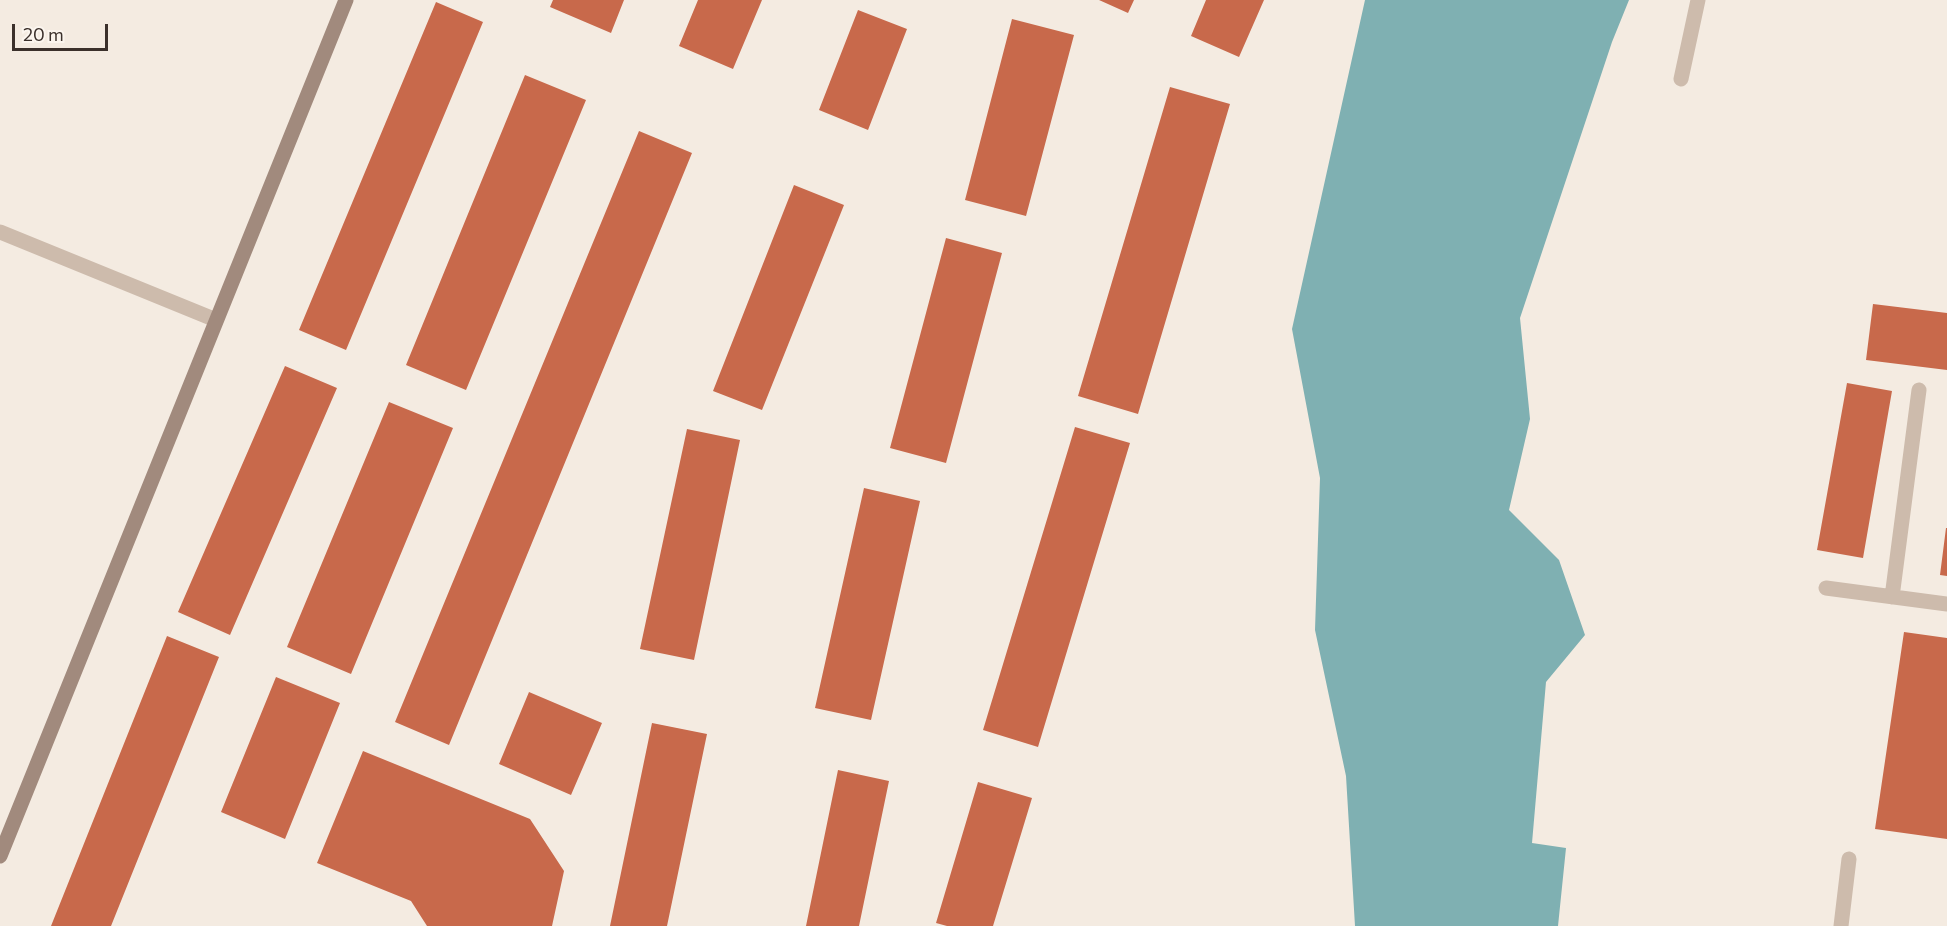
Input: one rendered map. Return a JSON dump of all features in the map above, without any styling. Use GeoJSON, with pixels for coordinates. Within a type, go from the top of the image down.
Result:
{"type":"FeatureCollection","features":[{"type":"Feature","properties":{"kind":"street"},"geometry":{"type":"LineString","coordinates":[[0,856],[346,0]]}},
{"type":"Feature","properties":{"kind":"street"},"geometry":{"type":"LineString","coordinates":[[1681,80],[1698,0]]}},
{"type":"Feature","properties":{"kind":"street"},"geometry":{"type":"LineString","coordinates":[[0,232],[216,320]]}},
{"type":"Feature","properties":{"kind":"street"},"geometry":{"type":"LineString","coordinates":[[1892,597],[1919,390]]}},
{"type":"Feature","properties":{"kind":"street"},"geometry":{"type":"LineString","coordinates":[[1826,588],[1947,604]]}},
{"type":"Feature","properties":{"kind":"street"},"geometry":{"type":"LineString","coordinates":[[1841,926],[1849,859]]}},
{"type":"Feature","properties":{"kind":"water"},"geometry":{"type":"Polygon","coordinates":[[[1365,0],[1629,0],[1612,42],[1520,318],[1530,419],[1509,510],[1559,560],[1585,635],[1546,682],[1532,843],[1566,848],[1558,926],[1355,926],[1346,776],[1315,630],[1320,478],[1292,329],[1365,0]]]}},
{"type":"Feature","properties":{"kind":"building"},"geometry":{"type":"Polygon","coordinates":[[[553,0],[624,0],[611,33],[550,7],[553,0]]]}},
{"type":"Feature","properties":{"kind":"building"},"geometry":{"type":"Polygon","coordinates":[[[698,0],[762,0],[733,69],[679,46],[698,0]]]}},
{"type":"Feature","properties":{"kind":"building"},"geometry":{"type":"Polygon","coordinates":[[[1099,0],[1134,0],[1128,13],[1099,0]]]}},
{"type":"Feature","properties":{"kind":"building"},"geometry":{"type":"Polygon","coordinates":[[[1206,0],[1264,0],[1239,57],[1191,36],[1206,0]]]}},
{"type":"Feature","properties":{"kind":"building"},"geometry":{"type":"Polygon","coordinates":[[[436,2],[483,22],[346,350],[299,330],[436,2]]]}},
{"type":"Feature","properties":{"kind":"building"},"geometry":{"type":"Polygon","coordinates":[[[858,10],[907,29],[868,130],[819,110],[858,10]]]}},
{"type":"Feature","properties":{"kind":"building"},"geometry":{"type":"Polygon","coordinates":[[[1012,19],[1074,35],[1026,216],[965,200],[1012,19]]]}},
{"type":"Feature","properties":{"kind":"building"},"geometry":{"type":"Polygon","coordinates":[[[525,75],[586,100],[466,390],[406,365],[525,75]]]}},
{"type":"Feature","properties":{"kind":"building"},"geometry":{"type":"Polygon","coordinates":[[[1170,87],[1230,104],[1138,414],[1078,396],[1170,87]]]}},
{"type":"Feature","properties":{"kind":"building"},"geometry":{"type":"Polygon","coordinates":[[[639,131],[692,153],[449,745],[395,722],[639,131]]]}},
{"type":"Feature","properties":{"kind":"building"},"geometry":{"type":"Polygon","coordinates":[[[794,185],[844,205],[762,410],[713,391],[794,185]]]}},
{"type":"Feature","properties":{"kind":"building"},"geometry":{"type":"Polygon","coordinates":[[[946,238],[1002,253],[946,463],[890,448],[946,238]]]}},
{"type":"Feature","properties":{"kind":"building"},"geometry":{"type":"Polygon","coordinates":[[[1873,304],[1947,313],[1947,370],[1866,360],[1873,304]]]}},
{"type":"Feature","properties":{"kind":"building"},"geometry":{"type":"Polygon","coordinates":[[[285,366],[337,388],[230,635],[178,612],[285,366]]]}},
{"type":"Feature","properties":{"kind":"building"},"geometry":{"type":"Polygon","coordinates":[[[1847,383],[1892,391],[1863,558],[1817,550],[1847,383]]]}},
{"type":"Feature","properties":{"kind":"building"},"geometry":{"type":"Polygon","coordinates":[[[389,402],[453,428],[351,674],[287,647],[389,402]]]}},
{"type":"Feature","properties":{"kind":"building"},"geometry":{"type":"Polygon","coordinates":[[[1075,427],[1130,443],[1038,747],[983,730],[1075,427]]]}},
{"type":"Feature","properties":{"kind":"building"},"geometry":{"type":"Polygon","coordinates":[[[687,429],[740,440],[694,660],[640,649],[687,429]]]}},
{"type":"Feature","properties":{"kind":"building"},"geometry":{"type":"Polygon","coordinates":[[[864,488],[920,501],[871,720],[815,708],[864,488]]]}},
{"type":"Feature","properties":{"kind":"building"},"geometry":{"type":"Polygon","coordinates":[[[1947,528],[1947,576],[1940,575],[1947,528]]]}},
{"type":"Feature","properties":{"kind":"building"},"geometry":{"type":"Polygon","coordinates":[[[1904,632],[1947,638],[1947,839],[1875,829],[1904,632]]]}},
{"type":"Feature","properties":{"kind":"building"},"geometry":{"type":"Polygon","coordinates":[[[167,636],[219,657],[111,926],[51,926],[167,636]]]}},
{"type":"Feature","properties":{"kind":"building"},"geometry":{"type":"Polygon","coordinates":[[[276,677],[340,703],[285,839],[221,812],[276,677]]]}},
{"type":"Feature","properties":{"kind":"building"},"geometry":{"type":"Polygon","coordinates":[[[529,692],[602,723],[571,795],[499,764],[529,692]]]}},
{"type":"Feature","properties":{"kind":"building"},"geometry":{"type":"Polygon","coordinates":[[[652,723],[707,734],[667,926],[610,926],[652,723]]]}},
{"type":"Feature","properties":{"kind":"building"},"geometry":{"type":"Polygon","coordinates":[[[363,751],[530,819],[564,871],[552,926],[427,926],[411,901],[317,863],[363,751]]]}},
{"type":"Feature","properties":{"kind":"building"},"geometry":{"type":"Polygon","coordinates":[[[838,770],[889,781],[859,926],[806,926],[838,770]]]}},
{"type":"Feature","properties":{"kind":"building"},"geometry":{"type":"Polygon","coordinates":[[[978,782],[1032,798],[993,926],[947,926],[936,923],[978,782]]]}}]}
